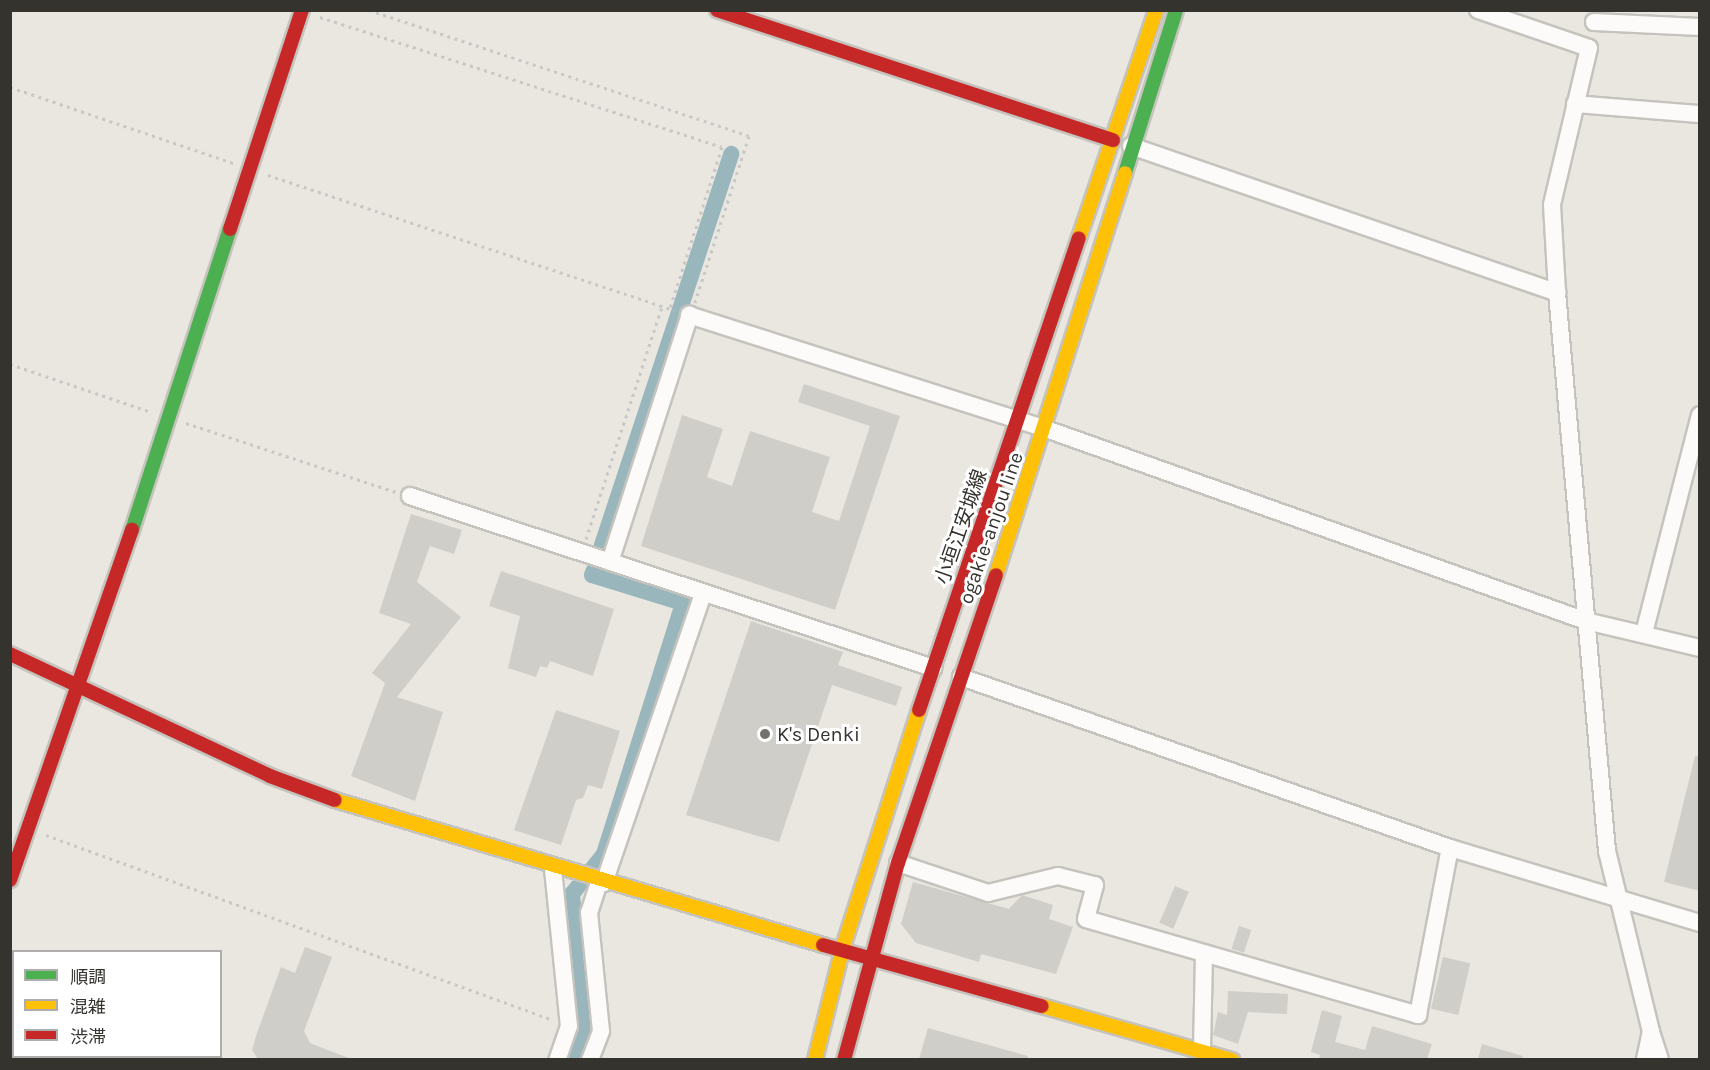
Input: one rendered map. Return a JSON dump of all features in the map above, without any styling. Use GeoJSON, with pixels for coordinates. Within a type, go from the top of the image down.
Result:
{"type":"FeatureCollection","features":[{"type":"Feature","properties":{"kind":"street"},"geometry":{"type":"LineString","coordinates":[[717,10],[1113,140]]}},
{"type":"Feature","properties":{"kind":"street","name":"小垣江安城線"},"geometry":{"type":"LineString","coordinates":[[815,1059],[843,947],[933,668],[1156,10]]}},
{"type":"Feature","properties":{"kind":"street","name":"ogakie-anjou line"},"geometry":{"type":"LineString","coordinates":[[844,1059],[898,863],[1046,429],[1131,146],[1176,10]]}},
{"type":"Feature","properties":{"kind":"street"},"geometry":{"type":"LineString","coordinates":[[1478,10],[1589,48]]}},
{"type":"Feature","properties":{"kind":"street"},"geometry":{"type":"LineString","coordinates":[[10,880],[81,687],[302,11]]}},
{"type":"Feature","properties":{"kind":"street"},"geometry":{"type":"LineString","coordinates":[[1659,1059],[1607,851],[1557,294],[1552,205],[1596,16],[1700,27]]}},
{"type":"Feature","properties":{"kind":"street"},"geometry":{"type":"LineString","coordinates":[[1575,104],[1700,114]]}},
{"type":"Feature","properties":{"kind":"street"},"geometry":{"type":"LineString","coordinates":[[1131,146],[1557,294]]}},
{"type":"Feature","properties":{"kind":"street"},"geometry":{"type":"LineString","coordinates":[[610,562],[690,315],[1046,429],[1586,621],[1700,648]]}},
{"type":"Feature","properties":{"kind":"street"},"geometry":{"type":"LineString","coordinates":[[1644,633],[1700,415]]}},
{"type":"Feature","properties":{"kind":"street"},"geometry":{"type":"LineString","coordinates":[[410,496],[933,668]]}},
{"type":"Feature","properties":{"kind":"street"},"geometry":{"type":"LineString","coordinates":[[590,1059],[601,1030],[588,913],[703,594]]}},
{"type":"Feature","properties":{"kind":"street"},"geometry":{"type":"LineString","coordinates":[[10,654],[270,776],[553,869],[873,955],[1232,1059]]}},
{"type":"Feature","properties":{"kind":"street"},"geometry":{"type":"LineString","coordinates":[[961,676],[1450,848],[1618,902],[1700,923]]}},
{"type":"Feature","properties":{"kind":"street"},"geometry":{"type":"LineString","coordinates":[[898,863],[988,893],[1058,876],[1095,885],[1086,919],[1418,1015],[1450,848]]}},
{"type":"Feature","properties":{"kind":"street"},"geometry":{"type":"LineString","coordinates":[[553,869],[569,1026],[557,1059]]}},
{"type":"Feature","properties":{"kind":"street"},"geometry":{"type":"LineString","coordinates":[[1202,1050],[1204,953]]}},
{"type":"Feature","properties":{"kind":"street"},"geometry":{"type":"LineString","coordinates":[[1645,1059],[1651,1032]]}},
{"type":"Feature","properties":{"kind":"path"},"geometry":{"type":"LineString","coordinates":[[369,10],[748,136],[690,315]]}},
{"type":"Feature","properties":{"kind":"path"},"geometry":{"type":"LineString","coordinates":[[10,87],[671,309],[722,147],[302,11]]}},
{"type":"Feature","properties":{"kind":"path"},"geometry":{"type":"LineString","coordinates":[[581,552],[662,306]]}},
{"type":"Feature","properties":{"kind":"path"},"geometry":{"type":"LineString","coordinates":[[10,364],[410,496]]}},
{"type":"Feature","properties":{"kind":"path"},"geometry":{"type":"LineString","coordinates":[[29,829],[569,1026]]}},
{"type":"Feature","properties":{"kind":"building"},"geometry":{"type":"Polygon","coordinates":[[[804,384],[900,416],[835,610],[641,546],[682,415],[723,429],[707,477],[732,486],[750,431],[830,457],[812,512],[839,521],[870,426],[798,402],[804,384]]]}},
{"type":"Feature","properties":{"kind":"building"},"geometry":{"type":"Polygon","coordinates":[[[411,514],[462,530],[454,554],[430,546],[417,582],[461,617],[397,697],[443,712],[415,801],[351,776],[385,683],[372,673],[411,624],[379,613],[411,514]]]}},
{"type":"Feature","properties":{"kind":"building"},"geometry":{"type":"Polygon","coordinates":[[[501,571],[614,609],[593,676],[550,661],[547,668],[540,666],[536,677],[508,668],[520,616],[489,606],[501,571]]]}},
{"type":"Feature","properties":{"kind":"building","name":"K's Denki"},"geometry":{"type":"Polygon","coordinates":[[[751,621],[843,652],[838,665],[902,687],[896,706],[832,685],[779,842],[686,815],[751,621]]]}},
{"type":"Feature","properties":{"kind":"building"},"geometry":{"type":"Polygon","coordinates":[[[556,710],[620,731],[602,789],[588,785],[583,798],[576,800],[561,845],[514,830],[556,710]]]}},
{"type":"Feature","properties":{"kind":"building"},"geometry":{"type":"Polygon","coordinates":[[[1695,756],[1700,756],[1700,891],[1664,882],[1695,756]]]}},
{"type":"Feature","properties":{"kind":"building"},"geometry":{"type":"Polygon","coordinates":[[[913,882],[1009,909],[1022,895],[1053,905],[1049,919],[1073,927],[1056,974],[981,954],[979,962],[916,943],[901,924],[913,882]]]}},
{"type":"Feature","properties":{"kind":"building"},"geometry":{"type":"Polygon","coordinates":[[[1175,886],[1189,892],[1173,929],[1159,923],[1175,886]]]}},
{"type":"Feature","properties":{"kind":"building"},"geometry":{"type":"Polygon","coordinates":[[[1239,926],[1251,930],[1244,953],[1232,949],[1239,926]]]}},
{"type":"Feature","properties":{"kind":"building"},"geometry":{"type":"Polygon","coordinates":[[[305,947],[332,957],[304,1031],[310,1043],[351,1059],[258,1059],[252,1050],[281,967],[295,973],[305,947]]]}},
{"type":"Feature","properties":{"kind":"building"},"geometry":{"type":"Polygon","coordinates":[[[1443,957],[1470,963],[1458,1015],[1431,1009],[1443,957]]]}},
{"type":"Feature","properties":{"kind":"building"},"geometry":{"type":"Polygon","coordinates":[[[1228,991],[1288,994],[1287,1014],[1248,1012],[1238,1044],[1213,1035],[1218,1012],[1227,1015],[1228,991]]]}},
{"type":"Feature","properties":{"kind":"building"},"geometry":{"type":"Polygon","coordinates":[[[1322,1010],[1342,1016],[1335,1042],[1365,1050],[1372,1026],[1432,1044],[1427,1059],[1319,1059],[1320,1055],[1311,1052],[1322,1010]]]}},
{"type":"Feature","properties":{"kind":"building"},"geometry":{"type":"Polygon","coordinates":[[[928,1028],[1028,1056],[1027,1059],[919,1059],[928,1028]]]}},
{"type":"Feature","properties":{"kind":"building"},"geometry":{"type":"Polygon","coordinates":[[[1482,1044],[1523,1056],[1522,1059],[1478,1059],[1482,1044]]]}},
{"type":"Feature","properties":{"kind":"waterway"},"geometry":{"type":"LineString","coordinates":[[602,545],[731,154]]}},
{"type":"Feature","properties":{"kind":"waterway"},"geometry":{"type":"LineString","coordinates":[[575,1060],[586,1028],[572,894],[604,854],[683,603],[592,575],[594,570]]}},
{"type":"Feature","properties":{"kind":"traffic: fast"},"geometry":{"type":"LineString","coordinates":[[1125,173],[1176,10]]}},
{"type":"Feature","properties":{"kind":"traffic: fast"},"geometry":{"type":"LineString","coordinates":[[132,530],[230,229]]}},
{"type":"Feature","properties":{"kind":"traffic: slow"},"geometry":{"type":"LineString","coordinates":[[1079,238],[1156,10]]}},
{"type":"Feature","properties":{"kind":"traffic: slow"},"geometry":{"type":"LineString","coordinates":[[996,575],[1125,173]]}},
{"type":"Feature","properties":{"kind":"traffic: slow"},"geometry":{"type":"LineString","coordinates":[[815,1060],[843,947],[919,710]]}},
{"type":"Feature","properties":{"kind":"traffic: slow"},"geometry":{"type":"LineString","coordinates":[[335,800],[823,945]]}},
{"type":"Feature","properties":{"kind":"traffic: slow"},"geometry":{"type":"LineString","coordinates":[[1042,1006],[1232,1060]]}},
{"type":"Feature","properties":{"kind":"traffic: jam"},"geometry":{"type":"LineString","coordinates":[[230,229],[302,10]]}},
{"type":"Feature","properties":{"kind":"traffic: jam"},"geometry":{"type":"LineString","coordinates":[[717,10],[1113,140]]}},
{"type":"Feature","properties":{"kind":"traffic: jam"},"geometry":{"type":"LineString","coordinates":[[919,710],[1079,238]]}},
{"type":"Feature","properties":{"kind":"traffic: jam"},"geometry":{"type":"LineString","coordinates":[[10,880],[132,530]]}},
{"type":"Feature","properties":{"kind":"traffic: jam"},"geometry":{"type":"LineString","coordinates":[[844,1060],[898,863],[996,575]]}},
{"type":"Feature","properties":{"kind":"traffic: jam"},"geometry":{"type":"LineString","coordinates":[[10,654],[270,776],[335,800]]}},
{"type":"Feature","properties":{"kind":"traffic: jam"},"geometry":{"type":"LineString","coordinates":[[823,945],[1042,1006]]}},
{"type":"Feature","properties":{"kind":"place","name":"K's Denki"},"geometry":{"type":"Point","coordinates":[765,734]}}]}
